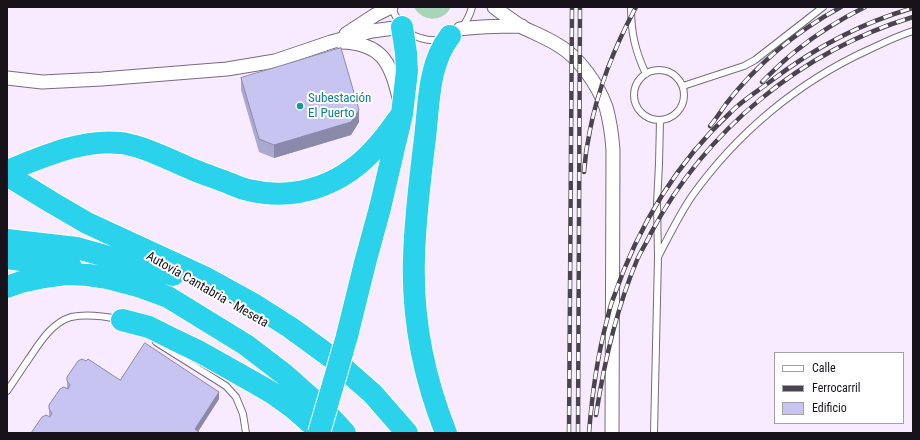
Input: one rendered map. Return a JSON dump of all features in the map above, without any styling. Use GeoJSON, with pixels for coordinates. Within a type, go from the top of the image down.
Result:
{"type":"FeatureCollection","features":[{"type":"Feature","properties":{"kind":"highway"},"geometry":{"type":"LineString","coordinates":[[122,320],[149,327],[200,352],[249,379],[292,407],[320,433],[380,208],[402,114],[407,71],[402,27]]}},
{"type":"Feature","properties":{"kind":"highway"},"geometry":{"type":"LineString","coordinates":[[446,433],[433,396],[420,340],[416,312],[414,259],[418,201],[430,88],[439,53],[444,44],[455,33]]}},
{"type":"Feature","properties":{"kind":"highway"},"geometry":{"type":"LineString","coordinates":[[7,171],[61,151],[83,145],[122,142],[145,149],[194,170],[247,190],[272,194],[292,194],[324,186],[345,175],[364,160],[378,146],[402,114]]}},
{"type":"Feature","properties":{"kind":"highway"},"geometry":{"type":"LineString","coordinates":[[7,175],[87,223],[204,277],[255,305],[291,328],[332,358],[373,394],[408,433]]}},
{"type":"Feature","properties":{"kind":"highway","name":"Autovía Cantabria - Meseta"},"geometry":{"type":"LineString","coordinates":[[87,223],[224,297],[287,338],[350,389],[388,433]]}},
{"type":"Feature","properties":{"kind":"highway"},"geometry":{"type":"LineString","coordinates":[[7,240],[77,248],[197,282]]}},
{"type":"Feature","properties":{"kind":"highway"},"geometry":{"type":"LineString","coordinates":[[7,258],[65,265],[102,274],[168,297],[246,345],[284,374],[320,406],[345,433]]}},
{"type":"Feature","properties":{"kind":"highway"},"geometry":{"type":"LineString","coordinates":[[7,287],[21,282],[66,274],[108,278],[138,286]]}},
{"type":"Feature","properties":{"kind":"highway","name":"Autovía Cantabria - Meseta"},"geometry":{"type":"LineString","coordinates":[[168,297],[236,332],[279,362],[320,395],[360,433]]}},
{"type":"Feature","properties":{"kind":"street"},"geometry":{"type":"LineString","coordinates":[[331,42],[375,15],[392,7]]}},
{"type":"Feature","properties":{"kind":"street"},"geometry":{"type":"LineString","coordinates":[[494,7],[522,26],[559,45],[571,54],[580,63],[600,93],[606,108],[612,135],[613,165],[612,433]]}},
{"type":"Feature","properties":{"kind":"street"},"geometry":{"type":"LineString","coordinates":[[455,33],[484,26],[522,26]]}},
{"type":"Feature","properties":{"kind":"street"},"geometry":{"type":"LineString","coordinates":[[7,78],[42,82],[102,79],[227,69],[275,61],[331,42],[372,31],[402,27]]}},
{"type":"Feature","properties":{"kind":"street"},"geometry":{"type":"LineString","coordinates":[[331,42],[350,42],[364,45],[376,51],[384,58],[393,75],[402,114]]}},
{"type":"Feature","properties":{"kind":"lane"},"geometry":{"type":"LineString","coordinates":[[392,7],[397,20],[402,27],[416,37],[424,40],[442,39],[455,33],[466,22],[472,7]]}},
{"type":"Feature","properties":{"kind":"lane"},"geometry":{"type":"LineString","coordinates":[[631,7],[637,52],[646,74]]}},
{"type":"Feature","properties":{"kind":"lane"},"geometry":{"type":"LineString","coordinates":[[683,86],[744,66],[755,60],[823,7]]}},
{"type":"Feature","properties":{"kind":"lane"},"geometry":{"type":"LineString","coordinates":[[658,257],[692,196],[722,158],[757,123],[800,88],[823,73],[862,52],[913,31]]}},
{"type":"Feature","properties":{"kind":"lane"},"geometry":{"type":"LineString","coordinates":[[653,71],[667,71],[674,75],[683,86],[683,102],[680,109],[668,118],[660,120],[645,115],[639,109],[634,94],[640,79],[653,71]]}},
{"type":"Feature","properties":{"kind":"lane"},"geometry":{"type":"LineString","coordinates":[[654,433],[658,257],[657,204],[660,120]]}},
{"type":"Feature","properties":{"kind":"lane"},"geometry":{"type":"LineString","coordinates":[[7,391],[43,338],[57,325],[71,318],[87,316],[122,320],[141,332]]}},
{"type":"Feature","properties":{"kind":"lane"},"geometry":{"type":"LineString","coordinates":[[153,340],[226,386],[236,397],[243,414],[246,433]]}},
{"type":"Feature","properties":{"kind":"green space"},"geometry":{"type":"Polygon","coordinates":[[[414,7],[451,7],[443,16],[432,19],[422,16],[414,7]]]}},
{"type":"Feature","properties":{"kind":"building","name":"Subestación El Puerto"},"geometry":{"type":"Polygon","coordinates":[[[341,48],[359,110],[351,122],[274,145],[259,139],[241,78],[341,48]]]}},
{"type":"Feature","properties":{"kind":"building"},"geometry":{"type":"Polygon","coordinates":[[[145,343],[219,392],[195,429],[200,433],[31,433],[42,417],[46,415],[50,417],[52,413],[49,409],[49,405],[60,389],[64,387],[68,389],[70,385],[67,381],[67,377],[78,361],[82,359],[86,361],[88,359],[120,380],[145,343]]]}},
{"type":"Feature","properties":{"kind":"railway"},"geometry":{"type":"LineString","coordinates":[[569,433],[572,7]]}},
{"type":"Feature","properties":{"kind":"railway"},"geometry":{"type":"LineString","coordinates":[[578,433],[580,7]]}},
{"type":"Feature","properties":{"kind":"railway"},"geometry":{"type":"LineString","coordinates":[[584,172],[593,114],[615,51],[636,7]]}},
{"type":"Feature","properties":{"kind":"railway"},"geometry":{"type":"LineString","coordinates":[[710,126],[738,89],[764,62],[793,38],[841,7]]}},
{"type":"Feature","properties":{"kind":"railway"},"geometry":{"type":"LineString","coordinates":[[762,82],[774,70],[813,38],[838,21],[865,7]]}},
{"type":"Feature","properties":{"kind":"railway"},"geometry":{"type":"LineString","coordinates":[[589,433],[593,390],[603,334],[612,302],[634,247],[646,223],[660,198],[676,175],[711,132],[736,108],[787,69],[821,47],[857,29],[913,8]]}},
{"type":"Feature","properties":{"kind":"railway"},"geometry":{"type":"LineString","coordinates":[[596,415],[603,376],[617,317],[637,260],[673,196],[699,161],[729,128],[761,99],[795,73],[833,51],[872,32],[913,17]]}},
{"type":"Feature","properties":{"kind":"place","name":"Subestación El Puerto"},"geometry":{"type":"Point","coordinates":[300,106]}}]}
